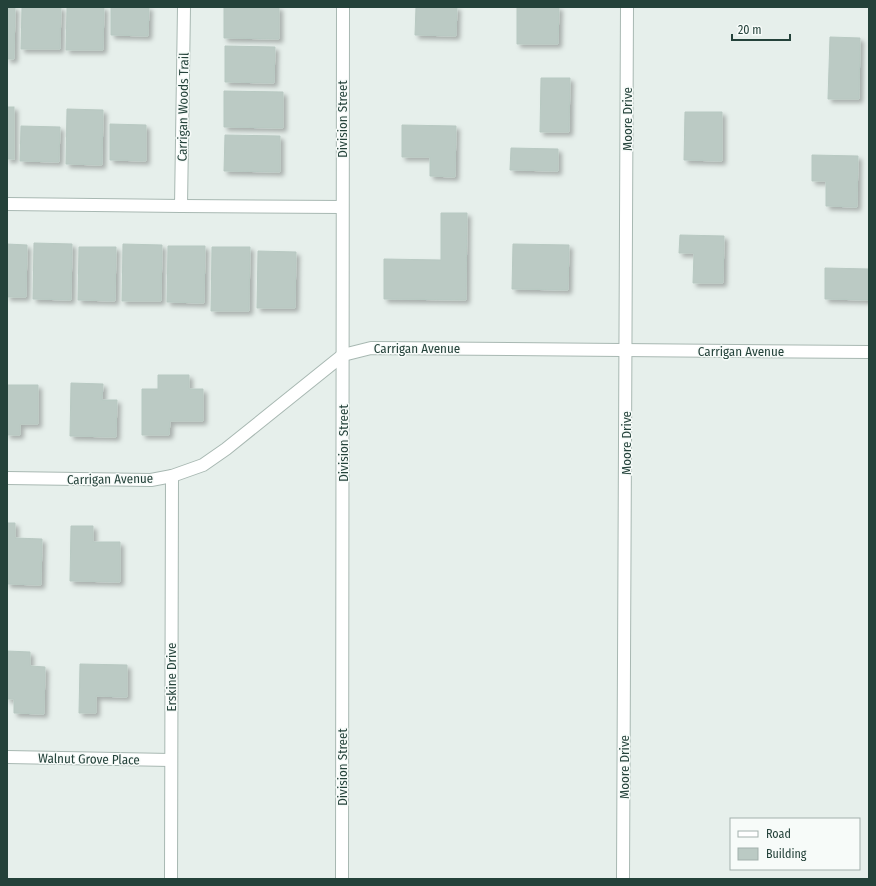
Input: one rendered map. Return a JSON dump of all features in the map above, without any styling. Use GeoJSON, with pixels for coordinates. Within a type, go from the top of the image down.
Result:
{"type":"FeatureCollection","features":[{"type":"Feature","properties":{"kind":"street","name":"Carrigan Woods Trail"},"geometry":{"type":"LineString","coordinates":[[181,206],[184,7]]}},
{"type":"Feature","properties":{"kind":"street","name":"Division Street"},"geometry":{"type":"LineString","coordinates":[[342,879],[343,7]]}},
{"type":"Feature","properties":{"kind":"street","name":"Moore Drive"},"geometry":{"type":"LineString","coordinates":[[623,879],[627,7]]}},
{"type":"Feature","properties":{"kind":"street"},"geometry":{"type":"LineString","coordinates":[[7,204],[342,207]]}},
{"type":"Feature","properties":{"kind":"street","name":"Carrigan Avenue"},"geometry":{"type":"LineString","coordinates":[[7,478],[151,480],[172,476],[203,465],[343,356],[371,348],[869,352]]}},
{"type":"Feature","properties":{"kind":"street","name":"Erskine Drive"},"geometry":{"type":"LineString","coordinates":[[171,879],[172,476]]}},
{"type":"Feature","properties":{"kind":"street","name":"Walnut Grove Place"},"geometry":{"type":"LineString","coordinates":[[7,757],[171,760]]}},
{"type":"Feature","properties":{"kind":"building"},"geometry":{"type":"Polygon","coordinates":[[[7,7],[15,7],[14,59],[7,59],[7,7]]]}},
{"type":"Feature","properties":{"kind":"building"},"geometry":{"type":"Polygon","coordinates":[[[22,7],[61,7],[60,49],[21,49],[22,7]]]}},
{"type":"Feature","properties":{"kind":"building"},"geometry":{"type":"Polygon","coordinates":[[[67,7],[104,7],[103,50],[66,50],[67,7]]]}},
{"type":"Feature","properties":{"kind":"building"},"geometry":{"type":"Polygon","coordinates":[[[111,7],[149,7],[148,36],[111,35],[111,7]]]}},
{"type":"Feature","properties":{"kind":"building"},"geometry":{"type":"Polygon","coordinates":[[[224,7],[279,7],[279,39],[224,38],[224,7]]]}},
{"type":"Feature","properties":{"kind":"building"},"geometry":{"type":"Polygon","coordinates":[[[416,7],[457,7],[456,36],[415,35],[416,7]]]}},
{"type":"Feature","properties":{"kind":"building"},"geometry":{"type":"Polygon","coordinates":[[[517,7],[559,7],[558,44],[517,44],[517,7]]]}},
{"type":"Feature","properties":{"kind":"building"},"geometry":{"type":"Polygon","coordinates":[[[830,37],[860,38],[859,99],[828,99],[830,37]]]}},
{"type":"Feature","properties":{"kind":"building"},"geometry":{"type":"Polygon","coordinates":[[[225,46],[275,47],[274,83],[225,82],[225,46]]]}},
{"type":"Feature","properties":{"kind":"building"},"geometry":{"type":"Polygon","coordinates":[[[541,78],[570,78],[569,132],[540,132],[541,78]]]}},
{"type":"Feature","properties":{"kind":"building"},"geometry":{"type":"Polygon","coordinates":[[[224,91],[283,92],[283,128],[224,127],[224,91]]]}},
{"type":"Feature","properties":{"kind":"building"},"geometry":{"type":"Polygon","coordinates":[[[7,107],[14,107],[14,159],[7,159],[7,107]]]}},
{"type":"Feature","properties":{"kind":"building"},"geometry":{"type":"Polygon","coordinates":[[[67,109],[103,110],[102,165],[66,164],[67,109]]]}},
{"type":"Feature","properties":{"kind":"building"},"geometry":{"type":"Polygon","coordinates":[[[685,112],[722,112],[722,161],[684,160],[685,112]]]}},
{"type":"Feature","properties":{"kind":"building"},"geometry":{"type":"Polygon","coordinates":[[[110,124],[146,125],[146,161],[110,160],[110,124]]]}},
{"type":"Feature","properties":{"kind":"building"},"geometry":{"type":"Polygon","coordinates":[[[402,125],[456,126],[455,177],[430,176],[430,157],[402,157],[402,125]]]}},
{"type":"Feature","properties":{"kind":"building"},"geometry":{"type":"Polygon","coordinates":[[[21,126],[60,127],[59,162],[20,161],[21,126]]]}},
{"type":"Feature","properties":{"kind":"building"},"geometry":{"type":"Polygon","coordinates":[[[225,135],[280,136],[280,172],[224,171],[225,135]]]}},
{"type":"Feature","properties":{"kind":"building"},"geometry":{"type":"Polygon","coordinates":[[[511,148],[558,149],[558,171],[510,170],[511,148]]]}},
{"type":"Feature","properties":{"kind":"building"},"geometry":{"type":"Polygon","coordinates":[[[812,155],[858,156],[857,207],[826,206],[826,181],[812,181],[812,155]]]}},
{"type":"Feature","properties":{"kind":"building"},"geometry":{"type":"Polygon","coordinates":[[[441,213],[467,213],[466,300],[384,299],[384,259],[441,260],[441,213]]]}},
{"type":"Feature","properties":{"kind":"building"},"geometry":{"type":"Polygon","coordinates":[[[680,235],[724,236],[723,283],[693,283],[694,253],[679,253],[680,235]]]}},
{"type":"Feature","properties":{"kind":"building"},"geometry":{"type":"Polygon","coordinates":[[[34,243],[72,244],[71,300],[33,299],[34,243]]]}},
{"type":"Feature","properties":{"kind":"building"},"geometry":{"type":"Polygon","coordinates":[[[7,244],[27,245],[26,297],[7,297],[7,244]]]}},
{"type":"Feature","properties":{"kind":"building"},"geometry":{"type":"Polygon","coordinates":[[[123,244],[162,245],[161,301],[122,301],[123,244]]]}},
{"type":"Feature","properties":{"kind":"building"},"geometry":{"type":"Polygon","coordinates":[[[513,244],[569,245],[568,290],[512,289],[513,244]]]}},
{"type":"Feature","properties":{"kind":"building"},"geometry":{"type":"Polygon","coordinates":[[[168,246],[205,246],[204,303],[167,302],[168,246]]]}},
{"type":"Feature","properties":{"kind":"building"},"geometry":{"type":"Polygon","coordinates":[[[79,247],[116,247],[115,301],[78,300],[79,247]]]}},
{"type":"Feature","properties":{"kind":"building"},"geometry":{"type":"Polygon","coordinates":[[[212,247],[250,247],[249,311],[211,311],[212,247]]]}},
{"type":"Feature","properties":{"kind":"building"},"geometry":{"type":"Polygon","coordinates":[[[258,251],[296,252],[295,308],[257,308],[258,251]]]}},
{"type":"Feature","properties":{"kind":"building"},"geometry":{"type":"Polygon","coordinates":[[[825,268],[869,269],[869,300],[825,299],[825,268]]]}},
{"type":"Feature","properties":{"kind":"building"},"geometry":{"type":"Polygon","coordinates":[[[158,375],[189,375],[189,389],[203,389],[203,421],[170,421],[169,435],[142,435],[142,389],[158,389],[158,375]]]}},
{"type":"Feature","properties":{"kind":"building"},"geometry":{"type":"Polygon","coordinates":[[[71,383],[103,384],[102,400],[117,400],[116,437],[70,436],[71,383]]]}},
{"type":"Feature","properties":{"kind":"building"},"geometry":{"type":"Polygon","coordinates":[[[7,385],[38,385],[38,424],[20,424],[20,435],[7,435],[7,385]]]}},
{"type":"Feature","properties":{"kind":"building"},"geometry":{"type":"Polygon","coordinates":[[[7,523],[15,523],[15,538],[42,539],[41,585],[7,584],[7,523]]]}},
{"type":"Feature","properties":{"kind":"building"},"geometry":{"type":"Polygon","coordinates":[[[71,526],[93,526],[93,542],[120,542],[120,582],[70,581],[71,526]]]}},
{"type":"Feature","properties":{"kind":"building"},"geometry":{"type":"Polygon","coordinates":[[[7,651],[30,652],[30,666],[45,667],[44,714],[14,713],[14,699],[7,699],[7,651]]]}},
{"type":"Feature","properties":{"kind":"building"},"geometry":{"type":"Polygon","coordinates":[[[80,664],[127,665],[127,697],[96,696],[96,713],[79,713],[80,664]]]}}]}
